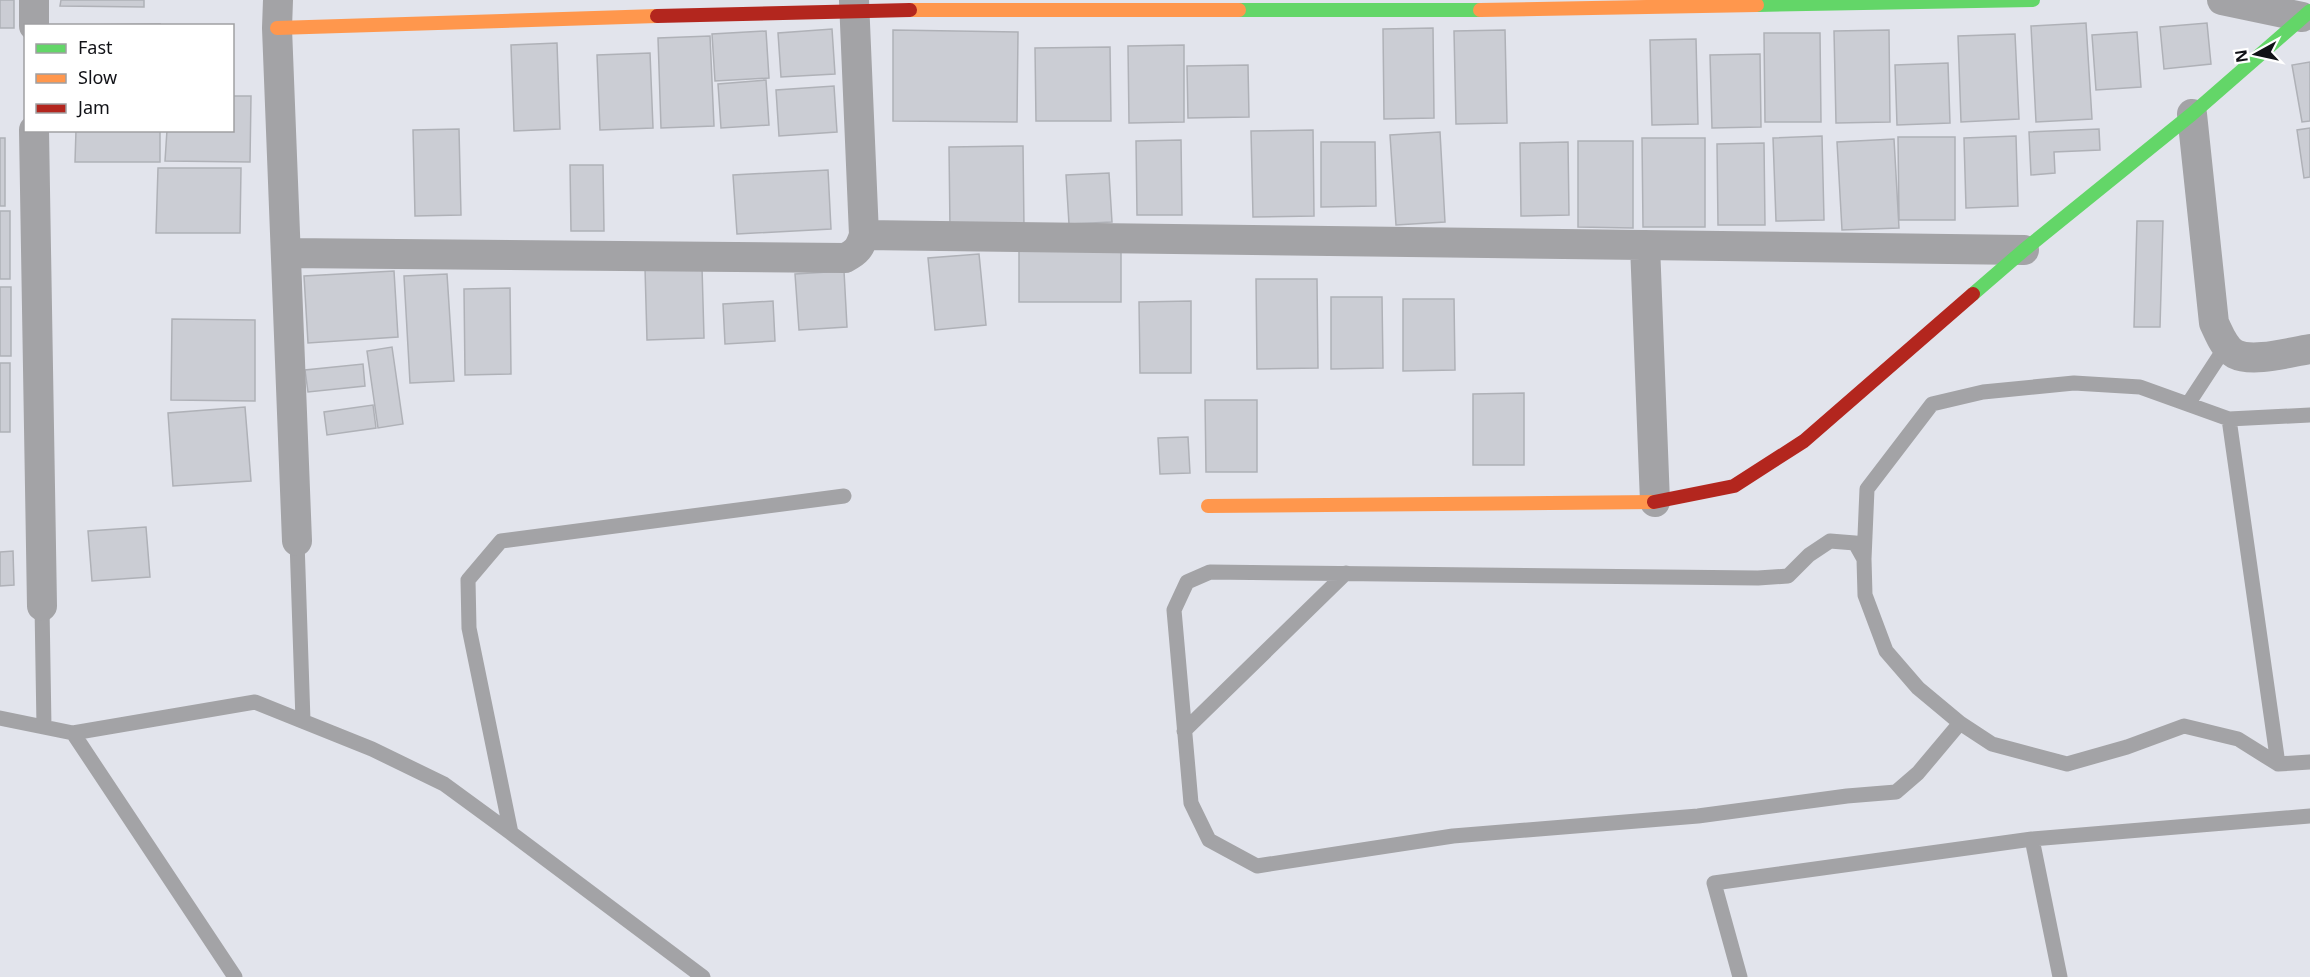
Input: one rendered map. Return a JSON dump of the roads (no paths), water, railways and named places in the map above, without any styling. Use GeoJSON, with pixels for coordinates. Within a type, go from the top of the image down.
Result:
{"type":"FeatureCollection","features":[{"type":"Feature","properties":{"kind":"street"},"geometry":{"type":"LineString","coordinates":[[34,0],[34,24]]}},
{"type":"Feature","properties":{"kind":"street"},"geometry":{"type":"LineString","coordinates":[[297,541],[277,14],[854,5],[1481,5],[2033,0]]}},
{"type":"Feature","properties":{"kind":"street"},"geometry":{"type":"LineString","coordinates":[[2222,0],[2306,14]]}},
{"type":"Feature","properties":{"kind":"street"},"geometry":{"type":"LineString","coordinates":[[286,253],[845,258],[860,248],[864,235],[854,5]]}},
{"type":"Feature","properties":{"kind":"street"},"geometry":{"type":"LineString","coordinates":[[1208,506],[1655,502],[1734,486],[1804,441],[2024,250],[2193,114],[2306,14]]}},
{"type":"Feature","properties":{"kind":"street"},"geometry":{"type":"LineString","coordinates":[[2193,114],[2214,323],[2226,346],[2235,354],[2254,358],[2310,349]]}},
{"type":"Feature","properties":{"kind":"street"},"geometry":{"type":"LineString","coordinates":[[34,132],[42,606]]}},
{"type":"Feature","properties":{"kind":"street"},"geometry":{"type":"LineString","coordinates":[[864,235],[2024,250]]}},
{"type":"Feature","properties":{"kind":"street"},"geometry":{"type":"LineString","coordinates":[[1646,245],[1655,502]]}},
{"type":"Feature","properties":{"kind":"lane"},"geometry":{"type":"LineString","coordinates":[[2188,404],[2226,346]]}},
{"type":"Feature","properties":{"kind":"lane"},"geometry":{"type":"LineString","coordinates":[[2310,415],[2229,419],[2140,387],[2073,383],[1983,392],[1932,404],[1867,489],[1864,559],[1865,595],[1886,651],[1918,688],[1960,723],[1992,744],[2067,764],[2127,747],[2184,726],[2238,739],[2278,764],[2310,762]]}},
{"type":"Feature","properties":{"kind":"lane"},"geometry":{"type":"LineString","coordinates":[[2229,419],[2278,764]]}},
{"type":"Feature","properties":{"kind":"lane"},"geometry":{"type":"LineString","coordinates":[[511,832],[468,628],[468,580],[501,541],[844,496]]}},
{"type":"Feature","properties":{"kind":"lane"},"geometry":{"type":"LineString","coordinates":[[297,541],[303,721]]}},
{"type":"Feature","properties":{"kind":"lane"},"geometry":{"type":"LineString","coordinates":[[1864,559],[1855,543],[1830,541],[1809,555],[1788,576],[1758,578],[1210,572],[1187,582],[1174,610],[1191,803],[1209,840],[1257,866],[1453,836],[1698,816],[1847,796],[1896,792],[1918,772],[1960,723]]}},
{"type":"Feature","properties":{"kind":"lane"},"geometry":{"type":"LineString","coordinates":[[1184,731],[1346,573]]}},
{"type":"Feature","properties":{"kind":"lane"},"geometry":{"type":"LineString","coordinates":[[42,606],[44,727]]}},
{"type":"Feature","properties":{"kind":"lane"},"geometry":{"type":"LineString","coordinates":[[0,718],[73,733],[255,702],[372,749],[444,784],[703,977]]}},
{"type":"Feature","properties":{"kind":"lane"},"geometry":{"type":"LineString","coordinates":[[73,733],[236,977]]}},
{"type":"Feature","properties":{"kind":"lane"},"geometry":{"type":"LineString","coordinates":[[1740,977],[1714,883],[2032,839],[2310,816]]}},
{"type":"Feature","properties":{"kind":"lane"},"geometry":{"type":"LineString","coordinates":[[2032,839],[2060,977]]}}]}
